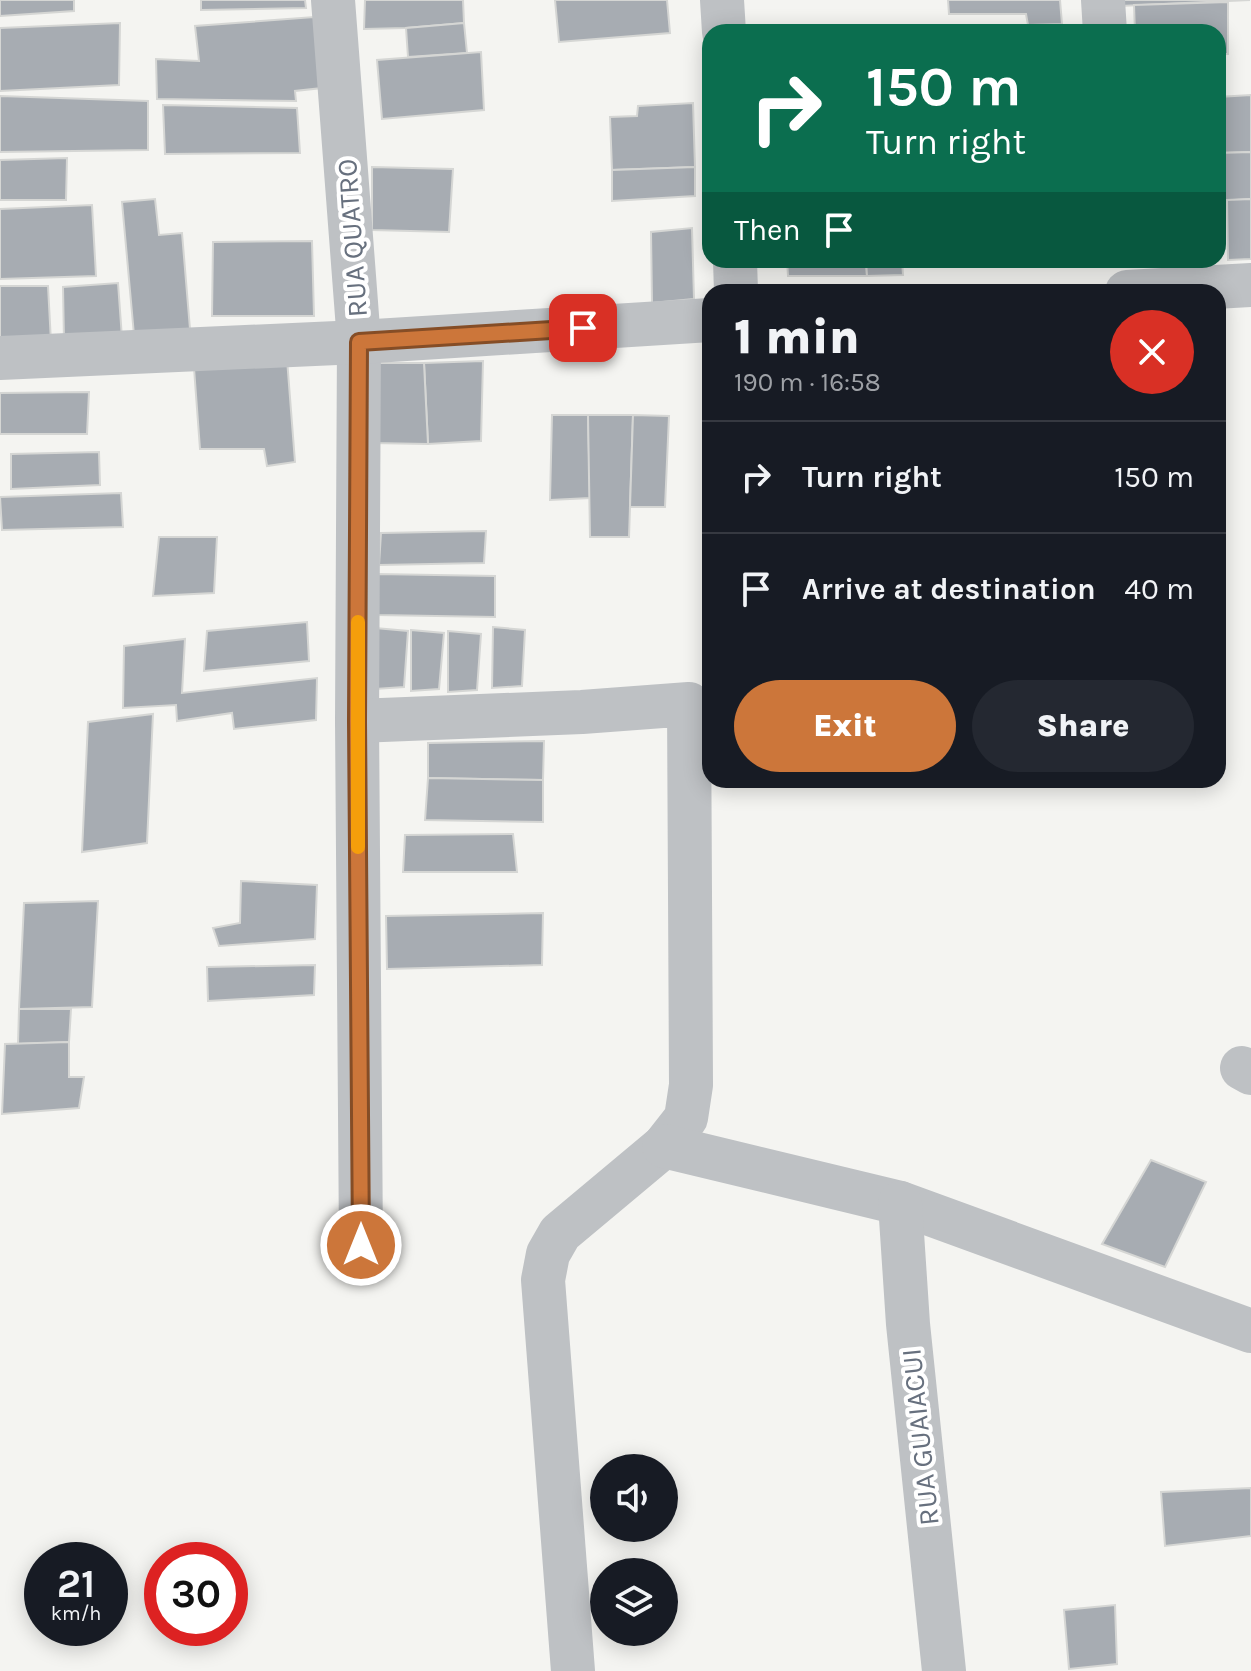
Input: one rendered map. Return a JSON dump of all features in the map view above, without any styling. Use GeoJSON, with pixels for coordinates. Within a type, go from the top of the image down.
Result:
{"type":"FeatureCollection","features":[{"type":"Feature","properties":{"kind":"street","name":"RUA QUATRO"},"geometry":{"type":"LineString","coordinates":[[333,0],[359,342],[357,721],[361,1245]]}},
{"type":"Feature","properties":{"kind":"street"},"geometry":{"type":"LineString","coordinates":[[722,0],[724,24]]}},
{"type":"Feature","properties":{"kind":"street"},"geometry":{"type":"LineString","coordinates":[[1103,0],[1104,24]]}},
{"type":"Feature","properties":{"kind":"street"},"geometry":{"type":"LineString","coordinates":[[1226,286],[1251,285]]}},
{"type":"Feature","properties":{"kind":"street"},"geometry":{"type":"LineString","coordinates":[[0,358],[359,342],[702,321]]}},
{"type":"Feature","properties":{"kind":"street"},"geometry":{"type":"LineString","coordinates":[[357,721],[582,712],[689,704],[691,1085],[686,1118],[664,1146],[560,1233],[548,1254],[543,1280],[573,1671]]}},
{"type":"Feature","properties":{"kind":"street"},"geometry":{"type":"LineString","coordinates":[[664,1146],[900,1203],[1251,1331]]}},
{"type":"Feature","properties":{"kind":"street","name":"RUA GUAIACUI"},"geometry":{"type":"LineString","coordinates":[[900,1203],[908,1324],[944,1671]]}},
{"type":"Feature","properties":{"kind":"building"},"geometry":{"type":"Polygon","coordinates":[[[0,0],[74,0],[74,11],[0,16],[0,0]]]}},
{"type":"Feature","properties":{"kind":"building"},"geometry":{"type":"Polygon","coordinates":[[[201,0],[305,0],[306,8],[201,10],[201,0]]]}},
{"type":"Feature","properties":{"kind":"building"},"geometry":{"type":"Polygon","coordinates":[[[365,0],[463,0],[464,23],[364,29],[365,0]]]}},
{"type":"Feature","properties":{"kind":"building"},"geometry":{"type":"Polygon","coordinates":[[[555,0],[667,0],[670,33],[559,42],[555,0]]]}},
{"type":"Feature","properties":{"kind":"building"},"geometry":{"type":"Polygon","coordinates":[[[948,0],[1060,0],[1062,24],[1028,24],[1026,14],[949,14],[948,0]]]}},
{"type":"Feature","properties":{"kind":"building"},"geometry":{"type":"Polygon","coordinates":[[[1119,0],[1250,0],[1120,6],[1119,0]]]}},
{"type":"Feature","properties":{"kind":"building"},"geometry":{"type":"Polygon","coordinates":[[[1228,2],[1228,54],[1226,24],[1135,24],[1134,5],[1228,2]]]}},
{"type":"Feature","properties":{"kind":"building"},"geometry":{"type":"Polygon","coordinates":[[[314,17],[322,88],[295,91],[296,101],[157,99],[156,59],[199,61],[195,26],[314,17]]]}},
{"type":"Feature","properties":{"kind":"building"},"geometry":{"type":"Polygon","coordinates":[[[120,23],[119,85],[0,91],[0,28],[120,23]]]}},
{"type":"Feature","properties":{"kind":"building"},"geometry":{"type":"Polygon","coordinates":[[[464,23],[467,53],[408,57],[406,28],[464,23]]]}},
{"type":"Feature","properties":{"kind":"building"},"geometry":{"type":"Polygon","coordinates":[[[481,52],[484,110],[382,119],[377,60],[481,52]]]}},
{"type":"Feature","properties":{"kind":"building"},"geometry":{"type":"Polygon","coordinates":[[[1251,95],[1251,152],[1226,153],[1226,97],[1251,95]]]}},
{"type":"Feature","properties":{"kind":"building"},"geometry":{"type":"Polygon","coordinates":[[[0,96],[148,101],[148,150],[0,152],[0,96]]]}},
{"type":"Feature","properties":{"kind":"building"},"geometry":{"type":"Polygon","coordinates":[[[693,103],[695,167],[612,170],[610,117],[637,116],[638,106],[693,103]]]}},
{"type":"Feature","properties":{"kind":"building"},"geometry":{"type":"Polygon","coordinates":[[[163,105],[297,108],[300,153],[165,154],[163,105]]]}},
{"type":"Feature","properties":{"kind":"building"},"geometry":{"type":"Polygon","coordinates":[[[1251,152],[1251,199],[1226,201],[1226,153],[1251,152]]]}},
{"type":"Feature","properties":{"kind":"building"},"geometry":{"type":"Polygon","coordinates":[[[67,158],[66,200],[0,200],[0,160],[67,158]]]}},
{"type":"Feature","properties":{"kind":"building"},"geometry":{"type":"Polygon","coordinates":[[[372,167],[453,169],[449,232],[372,230],[372,167]]]}},
{"type":"Feature","properties":{"kind":"building"},"geometry":{"type":"Polygon","coordinates":[[[695,167],[695,196],[612,201],[612,170],[695,167]]]}},
{"type":"Feature","properties":{"kind":"building"},"geometry":{"type":"Polygon","coordinates":[[[155,199],[159,235],[182,233],[190,329],[134,335],[122,202],[155,199]]]}},
{"type":"Feature","properties":{"kind":"building"},"geometry":{"type":"Polygon","coordinates":[[[1251,199],[1251,259],[1228,260],[1227,200],[1251,199]]]}},
{"type":"Feature","properties":{"kind":"building"},"geometry":{"type":"Polygon","coordinates":[[[92,205],[96,276],[0,279],[0,209],[92,205]]]}},
{"type":"Feature","properties":{"kind":"building"},"geometry":{"type":"Polygon","coordinates":[[[692,228],[694,299],[652,303],[651,232],[692,228]]]}},
{"type":"Feature","properties":{"kind":"building"},"geometry":{"type":"Polygon","coordinates":[[[312,241],[314,316],[212,316],[213,242],[312,241]]]}},
{"type":"Feature","properties":{"kind":"building"},"geometry":{"type":"Polygon","coordinates":[[[788,268],[866,268],[867,276],[788,276],[788,268]]]}},
{"type":"Feature","properties":{"kind":"building"},"geometry":{"type":"Polygon","coordinates":[[[866,268],[903,268],[903,275],[867,276],[866,268]]]}},
{"type":"Feature","properties":{"kind":"building"},"geometry":{"type":"Polygon","coordinates":[[[118,283],[122,338],[64,341],[63,287],[118,283]]]}},
{"type":"Feature","properties":{"kind":"building"},"geometry":{"type":"Polygon","coordinates":[[[0,286],[48,286],[51,342],[0,343],[0,286]]]}},
{"type":"Feature","properties":{"kind":"building"},"geometry":{"type":"Polygon","coordinates":[[[287,359],[295,462],[267,466],[264,449],[200,449],[194,368],[287,359]]]}},
{"type":"Feature","properties":{"kind":"building"},"geometry":{"type":"Polygon","coordinates":[[[483,361],[481,441],[428,444],[424,363],[483,361]]]}},
{"type":"Feature","properties":{"kind":"building"},"geometry":{"type":"Polygon","coordinates":[[[372,363],[424,363],[428,444],[372,443],[372,363]]]}},
{"type":"Feature","properties":{"kind":"building"},"geometry":{"type":"Polygon","coordinates":[[[89,392],[87,434],[0,434],[0,393],[89,392]]]}},
{"type":"Feature","properties":{"kind":"building"},"geometry":{"type":"Polygon","coordinates":[[[552,415],[588,415],[590,498],[550,500],[552,415]]]}},
{"type":"Feature","properties":{"kind":"building"},"geometry":{"type":"Polygon","coordinates":[[[588,415],[633,415],[629,537],[590,537],[588,415]]]}},
{"type":"Feature","properties":{"kind":"building"},"geometry":{"type":"Polygon","coordinates":[[[633,415],[669,416],[665,507],[630,507],[633,415]]]}},
{"type":"Feature","properties":{"kind":"building"},"geometry":{"type":"Polygon","coordinates":[[[99,452],[100,485],[11,489],[11,454],[99,452]]]}},
{"type":"Feature","properties":{"kind":"building"},"geometry":{"type":"Polygon","coordinates":[[[121,493],[123,527],[2,530],[0,497],[121,493]]]}},
{"type":"Feature","properties":{"kind":"building"},"geometry":{"type":"Polygon","coordinates":[[[486,531],[484,563],[379,565],[381,533],[486,531]]]}},
{"type":"Feature","properties":{"kind":"building"},"geometry":{"type":"Polygon","coordinates":[[[159,537],[217,537],[214,593],[153,596],[159,537]]]}},
{"type":"Feature","properties":{"kind":"building"},"geometry":{"type":"Polygon","coordinates":[[[376,574],[495,576],[495,617],[377,615],[376,574]]]}},
{"type":"Feature","properties":{"kind":"building"},"geometry":{"type":"Polygon","coordinates":[[[307,622],[309,661],[204,671],[207,631],[307,622]]]}},
{"type":"Feature","properties":{"kind":"building"},"geometry":{"type":"Polygon","coordinates":[[[493,627],[525,630],[522,686],[492,688],[493,627]]]}},
{"type":"Feature","properties":{"kind":"building"},"geometry":{"type":"Polygon","coordinates":[[[375,628],[408,631],[404,687],[375,689],[375,628]]]}},
{"type":"Feature","properties":{"kind":"building"},"geometry":{"type":"Polygon","coordinates":[[[411,630],[444,633],[439,689],[411,691],[411,630]]]}},
{"type":"Feature","properties":{"kind":"building"},"geometry":{"type":"Polygon","coordinates":[[[448,631],[481,634],[477,690],[448,692],[448,631]]]}},
{"type":"Feature","properties":{"kind":"building"},"geometry":{"type":"Polygon","coordinates":[[[185,639],[182,693],[317,678],[316,720],[234,729],[232,713],[177,721],[176,705],[123,708],[124,646],[185,639]]]}},
{"type":"Feature","properties":{"kind":"building"},"geometry":{"type":"Polygon","coordinates":[[[153,714],[147,843],[82,852],[88,722],[153,714]]]}},
{"type":"Feature","properties":{"kind":"building"},"geometry":{"type":"Polygon","coordinates":[[[544,741],[543,780],[428,778],[428,743],[544,741]]]}},
{"type":"Feature","properties":{"kind":"building"},"geometry":{"type":"Polygon","coordinates":[[[428,778],[543,780],[543,822],[425,820],[428,778]]]}},
{"type":"Feature","properties":{"kind":"building"},"geometry":{"type":"Polygon","coordinates":[[[513,834],[517,872],[403,872],[405,835],[513,834]]]}},
{"type":"Feature","properties":{"kind":"building"},"geometry":{"type":"Polygon","coordinates":[[[241,881],[317,885],[315,939],[219,946],[213,928],[240,923],[241,881]]]}},
{"type":"Feature","properties":{"kind":"building"},"geometry":{"type":"Polygon","coordinates":[[[98,901],[92,1007],[19,1009],[24,903],[98,901]]]}},
{"type":"Feature","properties":{"kind":"building"},"geometry":{"type":"Polygon","coordinates":[[[543,913],[542,965],[387,969],[386,916],[543,913]]]}},
{"type":"Feature","properties":{"kind":"building"},"geometry":{"type":"Polygon","coordinates":[[[315,965],[314,995],[208,1001],[207,967],[315,965]]]}},
{"type":"Feature","properties":{"kind":"building"},"geometry":{"type":"Polygon","coordinates":[[[19,1009],[71,1009],[69,1042],[18,1044],[19,1009]]]}},
{"type":"Feature","properties":{"kind":"building"},"geometry":{"type":"Polygon","coordinates":[[[69,1042],[69,1077],[84,1077],[79,1108],[2,1114],[5,1044],[69,1042]]]}},
{"type":"Feature","properties":{"kind":"building"},"geometry":{"type":"Polygon","coordinates":[[[1151,1160],[1206,1182],[1165,1267],[1102,1244],[1151,1160]]]}},
{"type":"Feature","properties":{"kind":"building"},"geometry":{"type":"Polygon","coordinates":[[[1251,1488],[1251,1536],[1165,1546],[1161,1492],[1251,1488]]]}},
{"type":"Feature","properties":{"kind":"building"},"geometry":{"type":"Polygon","coordinates":[[[1115,1605],[1117,1664],[1069,1669],[1064,1610],[1115,1605]]]}},
{"type":"Feature","properties":{"kind":"slow traffic"},"geometry":{"type":"LineString","coordinates":[[358,622],[358,847]]}},
{"type":"Feature","properties":{"kind":"route"},"geometry":{"type":"LineString","coordinates":[[361,1245],[357,721],[359,342],[583,328]]}}]}
